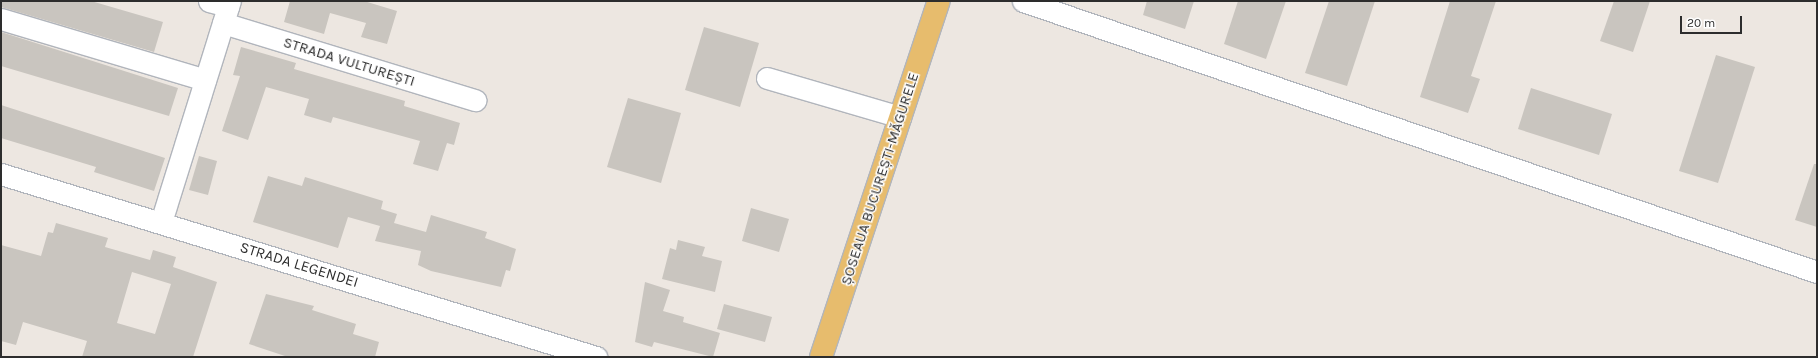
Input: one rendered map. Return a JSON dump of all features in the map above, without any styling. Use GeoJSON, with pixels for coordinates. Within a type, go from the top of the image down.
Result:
{"type":"FeatureCollection","features":[{"type":"Feature","properties":{"kind":"main road","name":"ȘOSEAUA BUCUREȘTI-MĂGURELE"},"geometry":{"type":"LineString","coordinates":[[821,357],[939,1]]}},
{"type":"Feature","properties":{"kind":"street"},"geometry":{"type":"LineString","coordinates":[[1023,1],[1817,272]]}},
{"type":"Feature","properties":{"kind":"street","name":"STRADA VULTUREȘTI"},"geometry":{"type":"LineString","coordinates":[[161,222],[205,80],[223,8],[475,100]]}},
{"type":"Feature","properties":{"kind":"street"},"geometry":{"type":"LineString","coordinates":[[1,20],[205,80]]}},
{"type":"Feature","properties":{"kind":"street"},"geometry":{"type":"LineString","coordinates":[[767,78],[900,117]]}},
{"type":"Feature","properties":{"kind":"street","name":"STRADA LEGENDEI"},"geometry":{"type":"LineString","coordinates":[[1,174],[596,357]]}},
{"type":"Feature","properties":{"kind":"building"},"geometry":{"type":"Polygon","coordinates":[[[1,1],[91,1],[163,22],[154,52],[1,7],[1,1]]]}},
{"type":"Feature","properties":{"kind":"building"},"geometry":{"type":"Polygon","coordinates":[[[290,1],[364,1],[397,11],[387,44],[361,37],[366,23],[330,13],[324,34],[284,22],[290,1]]]}},
{"type":"Feature","properties":{"kind":"building"},"geometry":{"type":"Polygon","coordinates":[[[1147,1],[1194,1],[1185,29],[1143,15],[1147,1]]]}},
{"type":"Feature","properties":{"kind":"building"},"geometry":{"type":"Polygon","coordinates":[[[1238,1],[1286,1],[1266,59],[1224,44],[1238,1]]]}},
{"type":"Feature","properties":{"kind":"building"},"geometry":{"type":"Polygon","coordinates":[[[1329,1],[1375,1],[1347,86],[1305,73],[1329,1]]]}},
{"type":"Feature","properties":{"kind":"building"},"geometry":{"type":"Polygon","coordinates":[[[1450,1],[1496,1],[1471,76],[1480,79],[1468,113],[1420,97],[1450,1]]]}},
{"type":"Feature","properties":{"kind":"building"},"geometry":{"type":"Polygon","coordinates":[[[1614,1],[1650,1],[1633,52],[1600,41],[1614,1]]]}},
{"type":"Feature","properties":{"kind":"building"},"geometry":{"type":"Polygon","coordinates":[[[704,27],[759,43],[740,107],[685,90],[704,27]]]}},
{"type":"Feature","properties":{"kind":"building"},"geometry":{"type":"Polygon","coordinates":[[[1,32],[178,88],[169,116],[1,66],[1,32]]]}},
{"type":"Feature","properties":{"kind":"building"},"geometry":{"type":"Polygon","coordinates":[[[241,47],[296,63],[294,69],[405,101],[404,106],[460,123],[454,145],[447,143],[438,171],[413,164],[420,141],[333,117],[331,123],[304,115],[309,99],[266,87],[248,140],[222,131],[240,76],[233,75],[241,47]]]}},
{"type":"Feature","properties":{"kind":"building"},"geometry":{"type":"Polygon","coordinates":[[[1716,55],[1755,67],[1718,183],[1679,171],[1716,55]]]}},
{"type":"Feature","properties":{"kind":"building"},"geometry":{"type":"Polygon","coordinates":[[[1531,88],[1612,114],[1599,155],[1518,129],[1531,88]]]}},
{"type":"Feature","properties":{"kind":"building"},"geometry":{"type":"Polygon","coordinates":[[[628,98],[681,113],[661,183],[607,167],[628,98]]]}},
{"type":"Feature","properties":{"kind":"building"},"geometry":{"type":"Polygon","coordinates":[[[1,105],[165,158],[154,191],[94,172],[96,167],[1,138],[1,105]]]}},
{"type":"Feature","properties":{"kind":"building"},"geometry":{"type":"Polygon","coordinates":[[[199,156],[217,161],[208,195],[189,190],[199,156]]]}},
{"type":"Feature","properties":{"kind":"building"},"geometry":{"type":"Polygon","coordinates":[[[1814,164],[1817,164],[1817,227],[1795,220],[1814,164]]]}},
{"type":"Feature","properties":{"kind":"building"},"geometry":{"type":"Polygon","coordinates":[[[268,176],[302,186],[305,177],[383,201],[381,209],[397,214],[394,223],[426,232],[431,215],[487,232],[485,238],[516,249],[510,271],[506,270],[501,287],[431,271],[418,265],[421,251],[375,241],[380,226],[348,217],[338,248],[253,222],[268,176]]]}},
{"type":"Feature","properties":{"kind":"building"},"geometry":{"type":"Polygon","coordinates":[[[751,208],[789,219],[779,252],[742,241],[751,208]]]}},
{"type":"Feature","properties":{"kind":"building"},"geometry":{"type":"Polygon","coordinates":[[[56,223],[108,238],[105,247],[150,260],[153,250],[176,257],[173,267],[217,282],[193,357],[82,357],[87,341],[23,322],[16,345],[1,341],[1,245],[41,256],[48,232],[53,233],[56,223]],[[132,272],[117,323],[155,334],[171,284],[132,272]]]}},
{"type":"Feature","properties":{"kind":"building"},"geometry":{"type":"Polygon","coordinates":[[[678,240],[705,247],[702,256],[722,261],[715,292],[662,279],[670,248],[676,250],[678,240]]]}},
{"type":"Feature","properties":{"kind":"building"},"geometry":{"type":"Polygon","coordinates":[[[645,282],[670,290],[663,311],[684,317],[683,322],[720,333],[713,357],[654,342],[652,347],[635,342],[645,282]]]}},
{"type":"Feature","properties":{"kind":"building"},"geometry":{"type":"Polygon","coordinates":[[[266,294],[314,306],[312,310],[356,324],[353,334],[379,342],[375,357],[288,357],[249,344],[266,294]]]}},
{"type":"Feature","properties":{"kind":"building"},"geometry":{"type":"Polygon","coordinates":[[[724,304],[772,317],[765,342],[717,329],[724,304]]]}}]}
